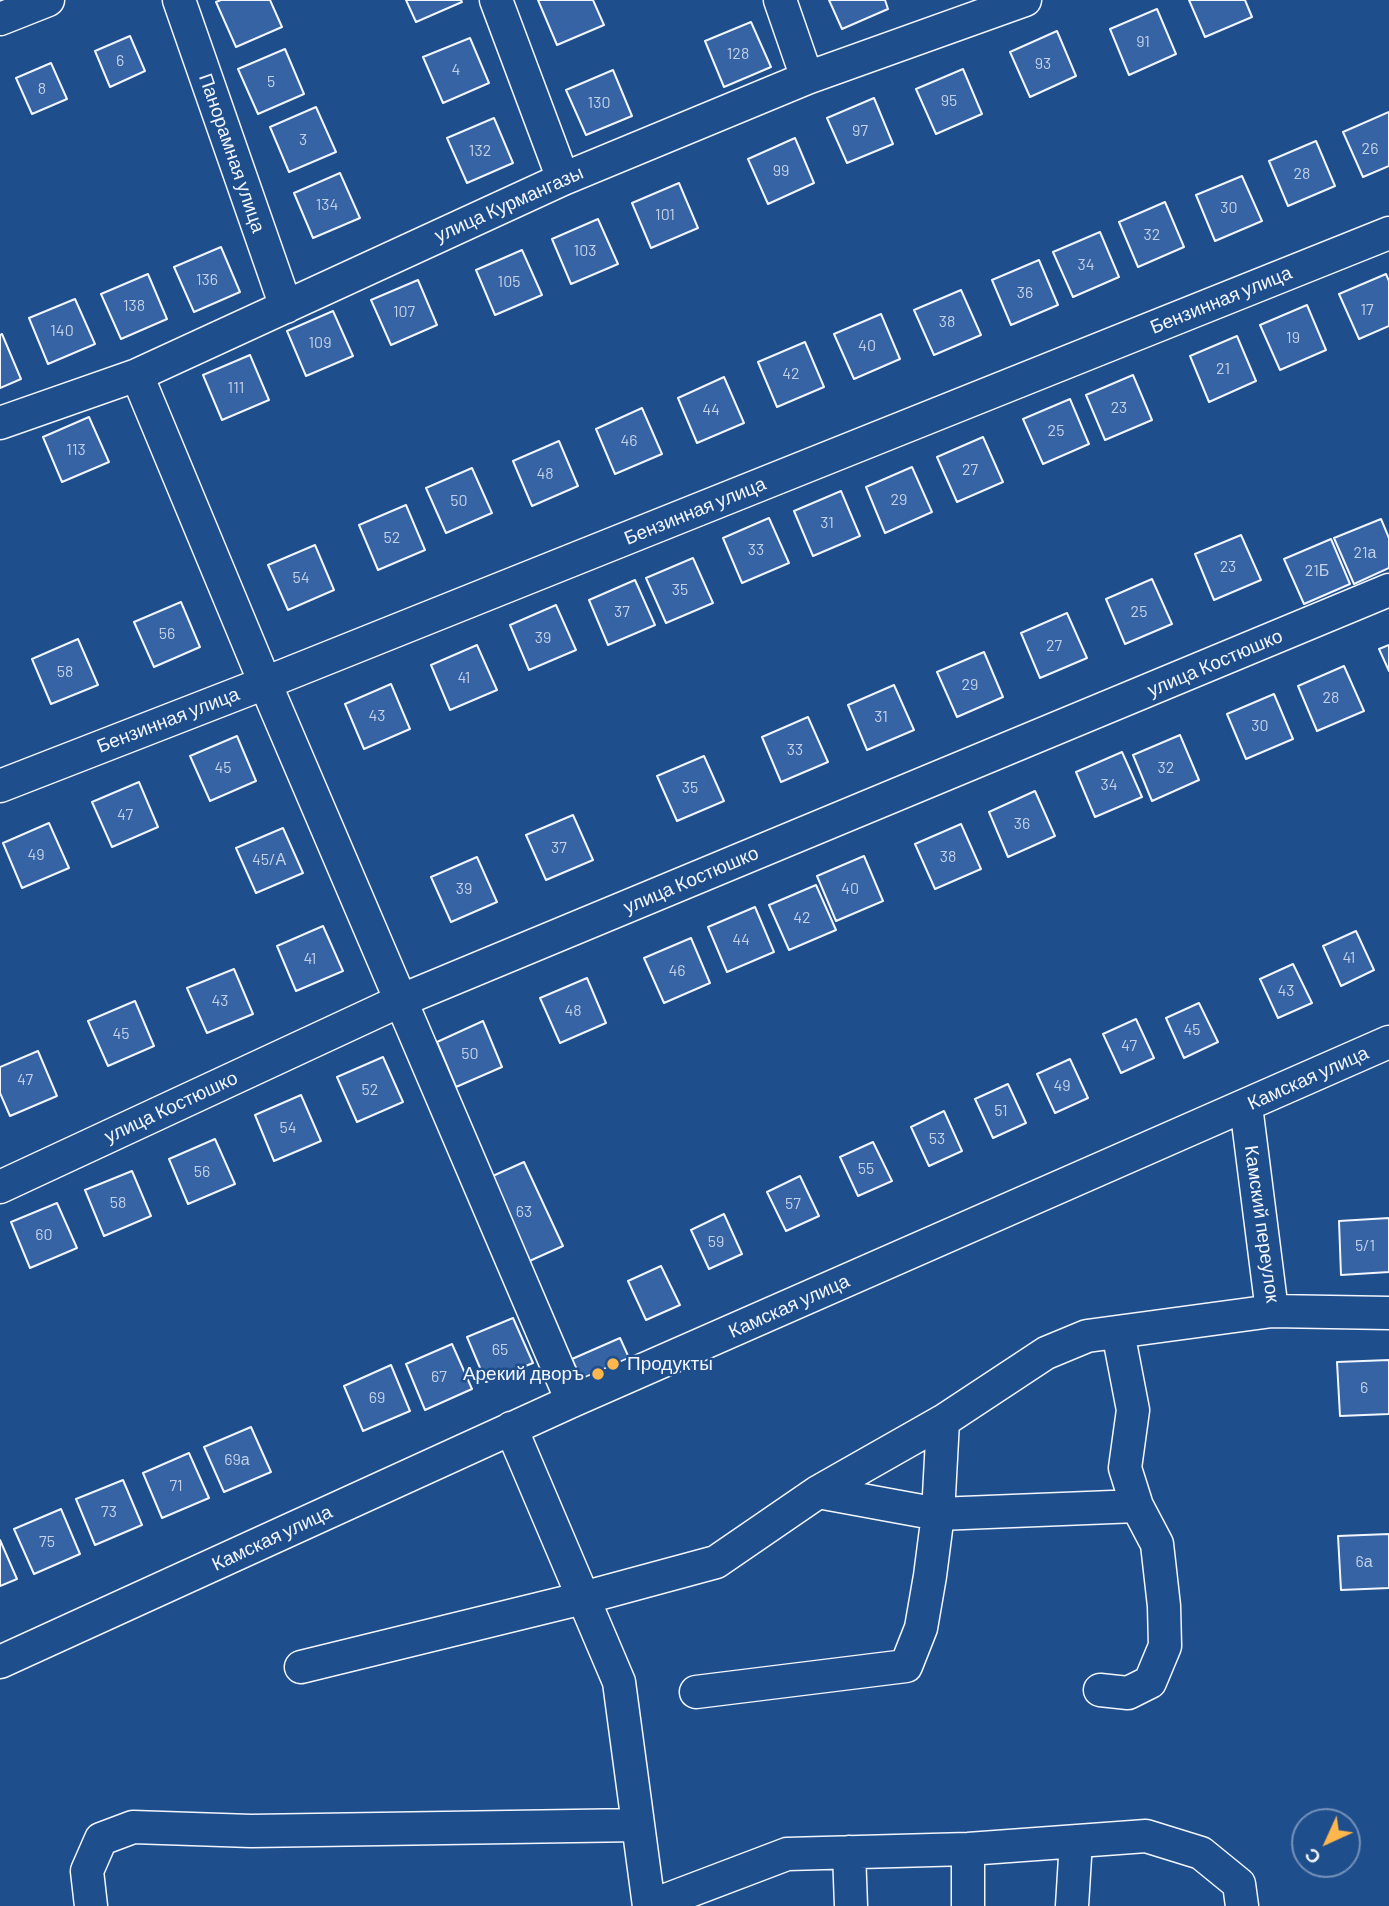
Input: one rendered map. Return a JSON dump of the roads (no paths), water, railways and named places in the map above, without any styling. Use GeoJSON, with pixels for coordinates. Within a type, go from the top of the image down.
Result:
{"type":"FeatureCollection","features":[{"type":"Feature","properties":{"kind":"street"},"geometry":{"type":"LineString","coordinates":[[0,19],[48,0]]}},
{"type":"Feature","properties":{"kind":"street","name":"Панорамная улица"},"geometry":{"type":"LineString","coordinates":[[179,0],[286,307]]}},
{"type":"Feature","properties":{"kind":"street"},"geometry":{"type":"LineString","coordinates":[[496,0],[563,179]]}},
{"type":"Feature","properties":{"kind":"street"},"geometry":{"type":"LineString","coordinates":[[780,0],[807,78]]}},
{"type":"Feature","properties":{"kind":"street","name":"улица Курмангазы"},"geometry":{"type":"LineString","coordinates":[[0,424],[137,376],[563,179],[807,78],[1025,0]]}},
{"type":"Feature","properties":{"kind":"street","name":"Бензинная улица"},"geometry":{"type":"LineString","coordinates":[[0,786],[265,683],[1389,233]]}},
{"type":"Feature","properties":{"kind":"street"},"geometry":{"type":"LineString","coordinates":[[137,376],[265,683],[572,1401]]}},
{"type":"Feature","properties":{"kind":"street","name":"улица Костюшко"},"geometry":{"type":"LineString","coordinates":[[0,1187],[402,1000],[1389,590]]}},
{"type":"Feature","properties":{"kind":"street","name":"Камская улица"},"geometry":{"type":"LineString","coordinates":[[0,1662],[511,1428],[1389,1042]]}},
{"type":"Feature","properties":{"kind":"street","name":"Камский переулок"},"geometry":{"type":"LineString","coordinates":[[1246,1106],[1272,1311],[1389,1313]]}},
{"type":"Feature","properties":{"kind":"street"},"geometry":{"type":"LineString","coordinates":[[302,1667],[583,1598],[716,1562],[818,1492],[943,1421],[1046,1353],[1087,1336],[1272,1311]]}},
{"type":"Feature","properties":{"kind":"street"},"geometry":{"type":"LineString","coordinates":[[1100,1690],[1128,1693],[1150,1682],[1166,1646],[1157,1544],[1137,1506],[1125,1468],[1133,1410],[1118,1332]]}},
{"type":"Feature","properties":{"kind":"street"},"geometry":{"type":"LineString","coordinates":[[696,1692],[906,1666],[921,1628],[930,1576],[938,1514],[943,1421]]}},
{"type":"Feature","properties":{"kind":"street"},"geometry":{"type":"LineString","coordinates":[[511,1428],[619,1682],[650,1906],[787,1854],[968,1849],[1146,1836],[1201,1853],[1238,1884],[1242,1906]]}},
{"type":"Feature","properties":{"kind":"street"},"geometry":{"type":"LineString","coordinates":[[818,1492],[938,1514],[1137,1506]]}},
{"type":"Feature","properties":{"kind":"street"},"geometry":{"type":"LineString","coordinates":[[91,1906],[87,1871],[102,1839],[132,1827],[251,1831],[638,1825]]}},
{"type":"Feature","properties":{"kind":"street"},"geometry":{"type":"LineString","coordinates":[[1072,1906],[1076,1841]]}},
{"type":"Feature","properties":{"kind":"street"},"geometry":{"type":"LineString","coordinates":[[968,1849],[968,1906]]}},
{"type":"Feature","properties":{"kind":"street"},"geometry":{"type":"LineString","coordinates":[[849,1852],[851,1906]]}},
{"type":"Feature","properties":{"kind":"place","name":"Продукты"},"geometry":{"type":"Point","coordinates":[613,1364]}},
{"type":"Feature","properties":{"kind":"place","name":"Арекий дворъ"},"geometry":{"type":"Point","coordinates":[598,1374]}}]}
